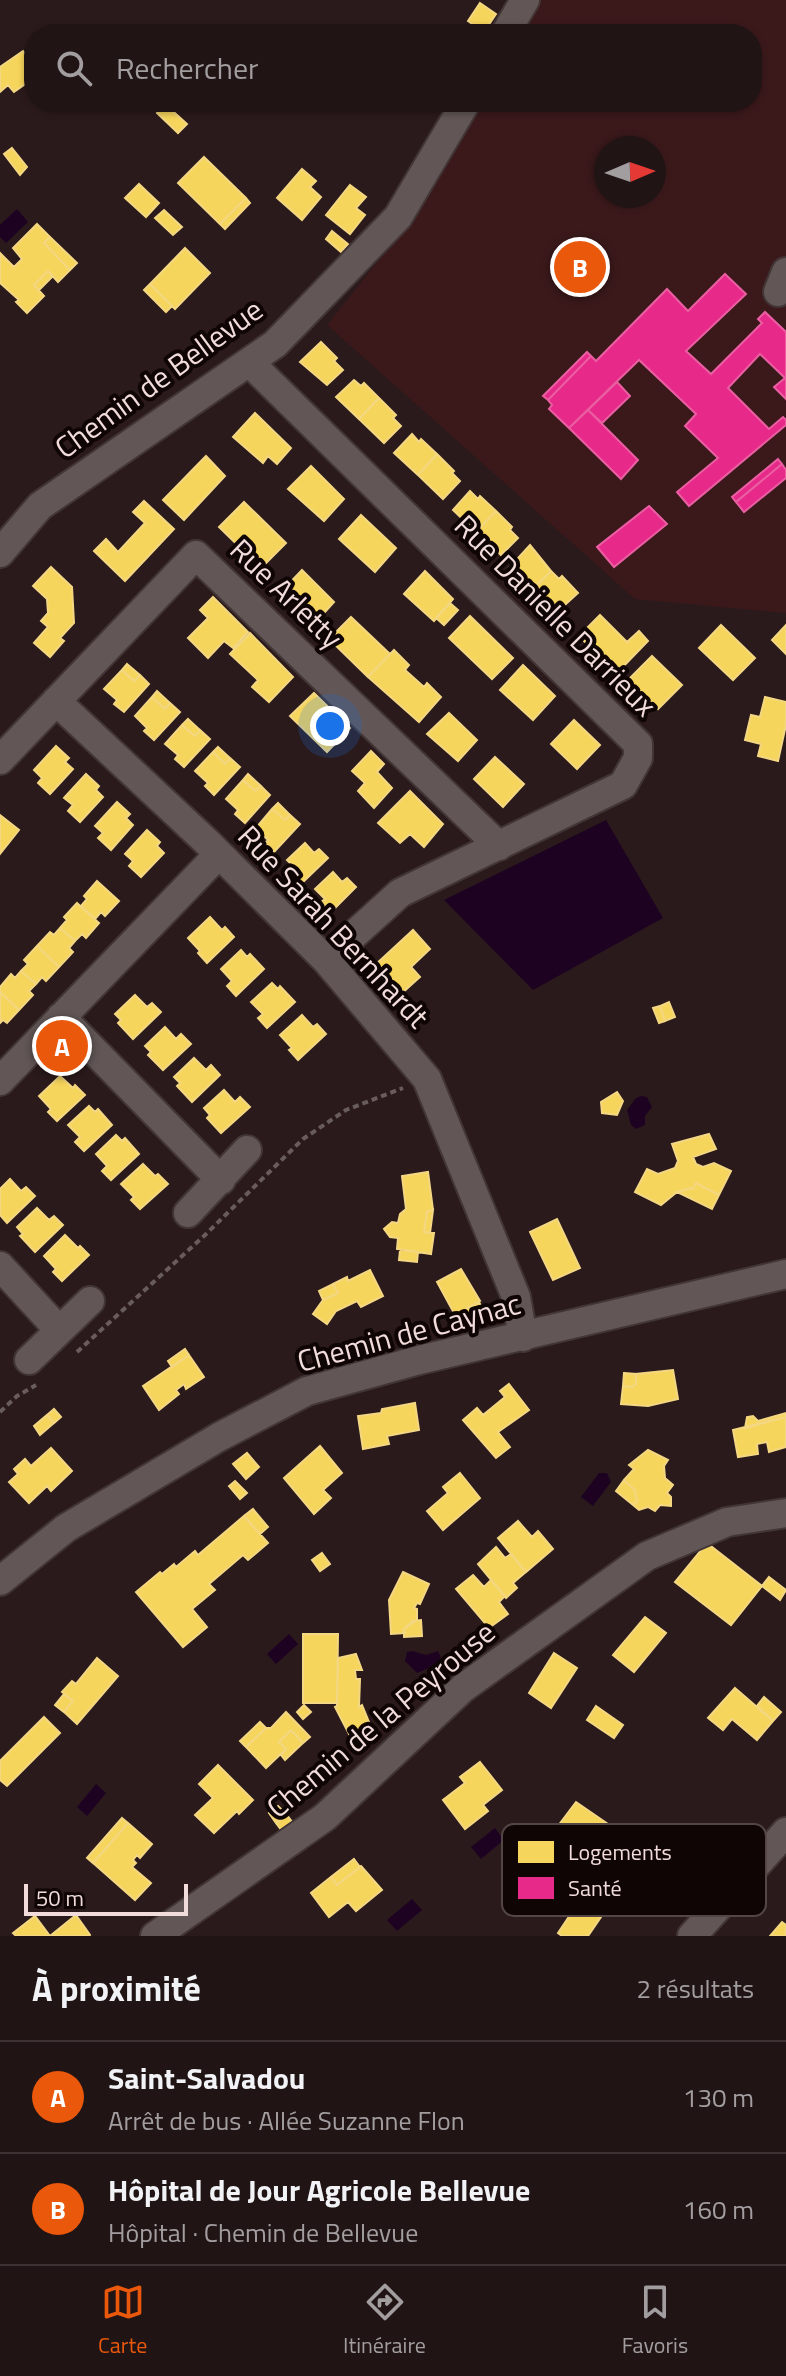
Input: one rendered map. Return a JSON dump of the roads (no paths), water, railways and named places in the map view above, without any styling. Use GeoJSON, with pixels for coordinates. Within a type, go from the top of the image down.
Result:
{"type":"FeatureCollection","features":[{"type":"Feature","properties":{"kind":"street"},"geometry":{"type":"LineString","coordinates":[[511,24],[525,0]]}},
{"type":"Feature","properties":{"kind":"street","name":"Chemin de Bellevue"},"geometry":{"type":"LineString","coordinates":[[0,553],[40,506],[275,344],[398,217],[460,112]]}},
{"type":"Feature","properties":{"kind":"street","name":"Rue Danielle Darrieux"},"geometry":{"type":"LineString","coordinates":[[249,362],[638,744],[638,758],[623,785],[400,893],[326,960]]}},
{"type":"Feature","properties":{"kind":"street","name":"Rue Arletty"},"geometry":{"type":"LineString","coordinates":[[0,760],[196,555],[499,846]]}},
{"type":"Feature","properties":{"kind":"street","name":"Rue Sarah Bernhardt"},"geometry":{"type":"LineString","coordinates":[[56,701],[326,960],[427,1079],[516,1297],[523,1337]]}},
{"type":"Feature","properties":{"kind":"street"},"geometry":{"type":"LineString","coordinates":[[0,1081],[218,855]]}},
{"type":"Feature","properties":{"kind":"street"},"geometry":{"type":"LineString","coordinates":[[61,1017],[221,1180]]}},
{"type":"Feature","properties":{"kind":"street"},"geometry":{"type":"LineString","coordinates":[[188,1213],[247,1150]]}},
{"type":"Feature","properties":{"kind":"street"},"geometry":{"type":"LineString","coordinates":[[0,1266],[59,1330]]}},
{"type":"Feature","properties":{"kind":"street","name":"Chemin de Caynac"},"geometry":{"type":"LineString","coordinates":[[0,1581],[66,1528],[219,1437],[307,1391],[419,1360],[786,1274]]}},
{"type":"Feature","properties":{"kind":"street"},"geometry":{"type":"LineString","coordinates":[[36,1370],[59,1330],[90,1301]]}},
{"type":"Feature","properties":{"kind":"street","name":"Chemin de la Peyrouse"},"geometry":{"type":"LineString","coordinates":[[155,1936],[325,1817],[463,1688],[647,1556],[727,1522],[786,1513]]}},
{"type":"Feature","properties":{"kind":"street"},"geometry":{"type":"LineString","coordinates":[[766,1854],[786,1832]]}},
{"type":"Feature","properties":{"kind":"street"},"geometry":{"type":"LineString","coordinates":[[692,1936],[710,1916]]}},
{"type":"Feature","properties":{"kind":"place","name":"Hôpital de Jour Agricole Bellevue"},"geometry":{"type":"Point","coordinates":[580,267]}},
{"type":"Feature","properties":{"kind":"place","name":"Saint-Salvadou"},"geometry":{"type":"Point","coordinates":[62,1046]}}]}
